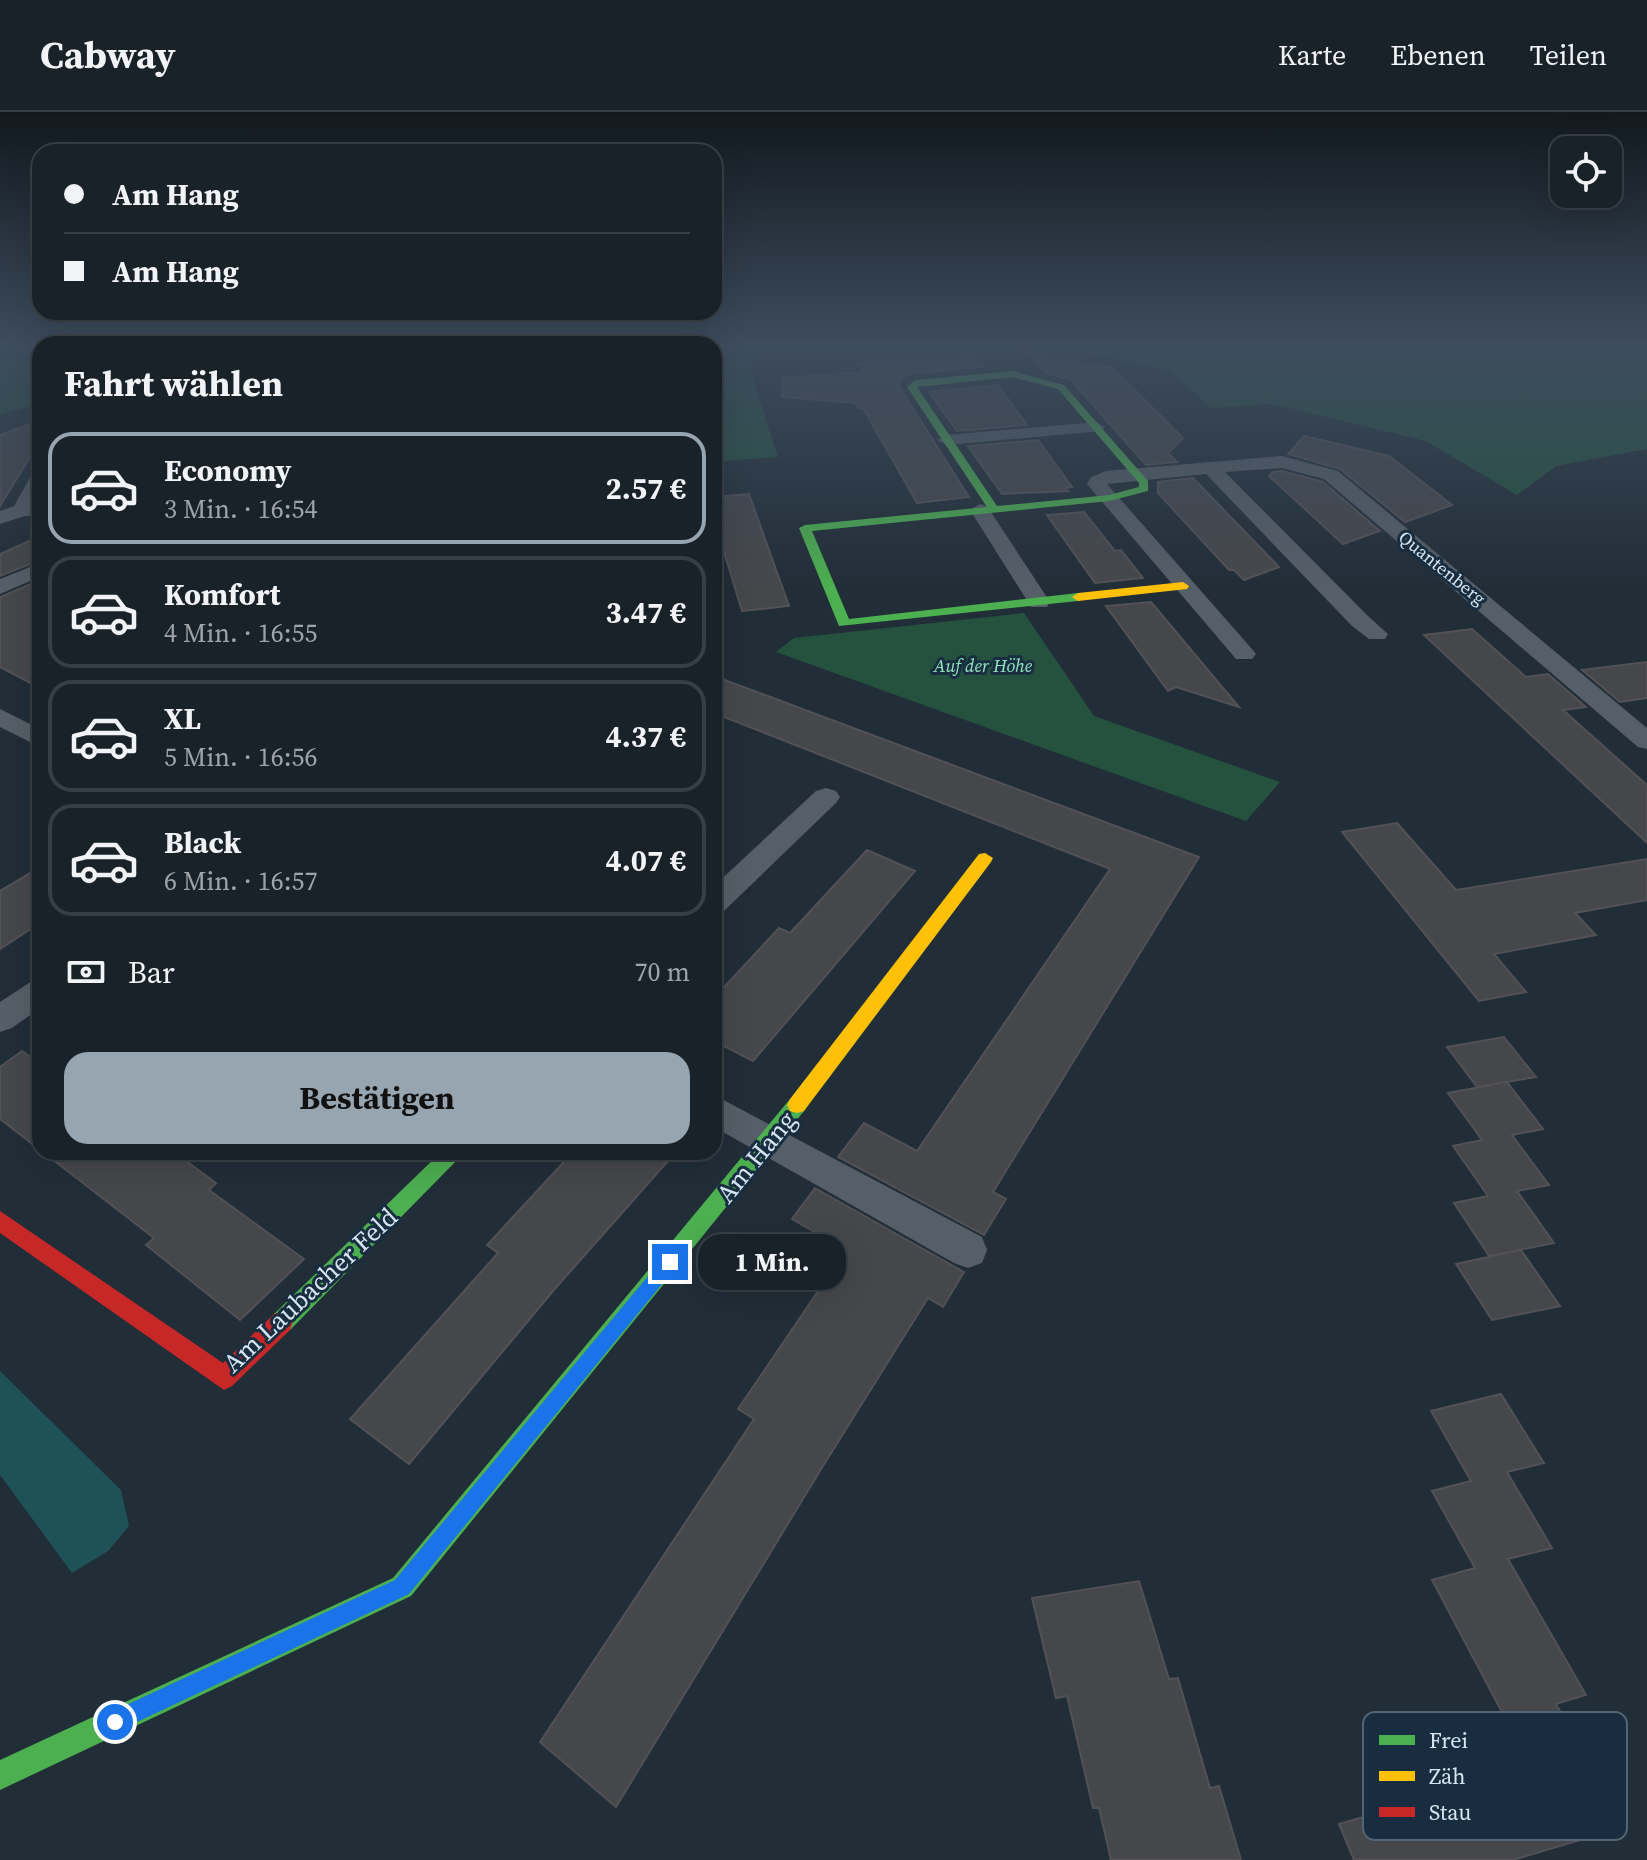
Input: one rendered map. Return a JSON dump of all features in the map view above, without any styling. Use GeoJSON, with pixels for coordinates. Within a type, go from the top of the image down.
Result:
{"type":"FeatureCollection","features":[{"type":"Feature","properties":{"kind":"street"},"geometry":{"type":"LineString","coordinates":[[936,425],[1039,602]]}},
{"type":"Feature","properties":{"kind":"street"},"geometry":{"type":"LineString","coordinates":[[1094,425],[1138,474]]}},
{"type":"Feature","properties":{"kind":"street"},"geometry":{"type":"LineString","coordinates":[[946,440],[1096,427]]}},
{"type":"Feature","properties":{"kind":"street","name":"Quantenberg"},"geometry":{"type":"LineString","coordinates":[[1109,498],[1097,484],[1098,481],[1138,474],[1282,462],[1331,475],[1647,741]]}},
{"type":"Feature","properties":{"kind":"street"},"geometry":{"type":"LineString","coordinates":[[1211,469],[1360,621],[1377,634]]}},
{"type":"Feature","properties":{"kind":"street"},"geometry":{"type":"LineString","coordinates":[[1183,586],[844,623],[805,528],[1109,498],[1244,654]]}},
{"type":"Feature","properties":{"kind":"street"},"geometry":{"type":"LineString","coordinates":[[0,518],[31,509]]}},
{"type":"Feature","properties":{"kind":"street"},"geometry":{"type":"LineString","coordinates":[[0,587],[32,573]]}},
{"type":"Feature","properties":{"kind":"street"},"geometry":{"type":"LineString","coordinates":[[0,717],[32,735]]}},
{"type":"Feature","properties":{"kind":"street"},"geometry":{"type":"LineString","coordinates":[[722,895],[826,797]]}},
{"type":"Feature","properties":{"kind":"street","name":"Am Hang"},"geometry":{"type":"LineString","coordinates":[[0,1775],[402,1587],[770,1141],[985,858]]}},
{"type":"Feature","properties":{"kind":"street"},"geometry":{"type":"LineString","coordinates":[[0,1019],[32,997]]}},
{"type":"Feature","properties":{"kind":"street"},"geometry":{"type":"LineString","coordinates":[[722,1114],[968,1250]]}},
{"type":"Feature","properties":{"kind":"street","name":"Am Laubacher Feld"},"geometry":{"type":"LineString","coordinates":[[0,1221],[224,1378],[447,1160]]}},
{"type":"Feature","properties":{"kind":"green space"},"geometry":{"type":"Polygon","coordinates":[[[722,425],[768,425],[778,457],[722,461],[722,425]]]}},
{"type":"Feature","properties":{"kind":"green space"},"geometry":{"type":"Polygon","coordinates":[[[1358,425],[1647,425],[1647,449],[1556,466],[1517,495],[1426,441],[1358,425]]]}},
{"type":"Feature","properties":{"kind":"green space","name":"Auf der Höhe"},"geometry":{"type":"Polygon","coordinates":[[[1024,613],[1094,716],[1280,782],[1246,821],[776,652],[794,638],[1024,613]]]}},
{"type":"Feature","properties":{"kind":"shaded area"},"geometry":{"type":"Polygon","coordinates":[[[0,1371],[121,1490],[129,1526],[108,1551],[72,1573],[0,1475],[0,1371]]]}},
{"type":"Feature","properties":{"kind":"building"},"geometry":{"type":"Polygon","coordinates":[[[32,425],[32,454],[0,506],[0,435],[32,425]]]}},
{"type":"Feature","properties":{"kind":"building"},"geometry":{"type":"Polygon","coordinates":[[[872,425],[923,425],[969,497],[917,503],[872,425]]]}},
{"type":"Feature","properties":{"kind":"building"},"geometry":{"type":"Polygon","coordinates":[[[952,425],[1027,425],[957,431],[952,425]]]}},
{"type":"Feature","properties":{"kind":"building"},"geometry":{"type":"Polygon","coordinates":[[[1110,425],[1170,425],[1183,438],[1168,453],[1177,462],[1146,465],[1110,425]]]}},
{"type":"Feature","properties":{"kind":"building"},"geometry":{"type":"Polygon","coordinates":[[[1304,436],[1389,456],[1452,505],[1405,522],[1340,469],[1288,454],[1304,436]]]}},
{"type":"Feature","properties":{"kind":"building"},"geometry":{"type":"Polygon","coordinates":[[[1038,440],[1072,487],[1065,488],[1068,491],[1002,494],[968,446],[1038,440]]]}},
{"type":"Feature","properties":{"kind":"building"},"geometry":{"type":"Polygon","coordinates":[[[1282,471],[1323,482],[1380,531],[1343,544],[1269,476],[1282,471]]]}},
{"type":"Feature","properties":{"kind":"building"},"geometry":{"type":"Polygon","coordinates":[[[1193,478],[1279,567],[1244,580],[1234,570],[1229,570],[1158,493],[1158,482],[1193,478]]]}},
{"type":"Feature","properties":{"kind":"building"},"geometry":{"type":"Polygon","coordinates":[[[749,494],[789,606],[742,611],[722,545],[722,496],[749,494]]]}},
{"type":"Feature","properties":{"kind":"building"},"geometry":{"type":"Polygon","coordinates":[[[1084,512],[1115,551],[1121,550],[1143,578],[1095,583],[1047,515],[1084,512]]]}},
{"type":"Feature","properties":{"kind":"building"},"geometry":{"type":"Polygon","coordinates":[[[32,540],[32,563],[0,576],[0,554],[32,540]]]}},
{"type":"Feature","properties":{"kind":"building"},"geometry":{"type":"Polygon","coordinates":[[[32,583],[32,684],[0,667],[0,597],[32,583]]]}},
{"type":"Feature","properties":{"kind":"building"},"geometry":{"type":"Polygon","coordinates":[[[1151,602],[1239,707],[1176,687],[1168,691],[1106,606],[1151,602]]]}},
{"type":"Feature","properties":{"kind":"building"},"geometry":{"type":"Polygon","coordinates":[[[1472,629],[1526,677],[1548,674],[1586,707],[1563,710],[1647,785],[1647,843],[1424,635],[1472,629]]]}},
{"type":"Feature","properties":{"kind":"building"},"geometry":{"type":"Polygon","coordinates":[[[1647,662],[1647,698],[1620,702],[1582,670],[1647,662]]]}},
{"type":"Feature","properties":{"kind":"building"},"geometry":{"type":"Polygon","coordinates":[[[722,679],[1199,857],[993,1192],[1006,1199],[984,1235],[838,1157],[864,1123],[917,1151],[1110,869],[722,716],[722,679]]]}},
{"type":"Feature","properties":{"kind":"building"},"geometry":{"type":"Polygon","coordinates":[[[1397,823],[1456,890],[1647,859],[1647,900],[1575,913],[1596,935],[1494,954],[1526,992],[1479,1001],[1342,832],[1397,823]]]}},
{"type":"Feature","properties":{"kind":"building"},"geometry":{"type":"Polygon","coordinates":[[[867,850],[915,871],[753,1061],[722,1045],[722,989],[779,928],[790,933],[867,850]]]}},
{"type":"Feature","properties":{"kind":"building"},"geometry":{"type":"Polygon","coordinates":[[[32,872],[32,928],[0,949],[0,891],[32,872]]]}},
{"type":"Feature","properties":{"kind":"building"},"geometry":{"type":"Polygon","coordinates":[[[1504,1037],[1536,1077],[1477,1087],[1447,1047],[1504,1037]]]}},
{"type":"Feature","properties":{"kind":"building"},"geometry":{"type":"Polygon","coordinates":[[[22,1051],[32,1058],[32,1144],[0,1119],[0,1067],[22,1051]]]}},
{"type":"Feature","properties":{"kind":"building"},"geometry":{"type":"Polygon","coordinates":[[[1507,1082],[1543,1129],[1512,1135],[1549,1185],[1517,1191],[1554,1243],[1489,1256],[1454,1203],[1488,1196],[1453,1146],[1482,1140],[1448,1093],[1507,1082]]]}},
{"type":"Feature","properties":{"kind":"building"},"geometry":{"type":"Polygon","coordinates":[[[53,1160],[185,1160],[216,1183],[209,1190],[304,1259],[240,1320],[146,1245],[154,1238],[53,1160]]]}},
{"type":"Feature","properties":{"kind":"building"},"geometry":{"type":"Polygon","coordinates":[[[566,1160],[669,1160],[553,1291],[409,1464],[350,1419],[498,1253],[487,1245],[566,1160]]]}},
{"type":"Feature","properties":{"kind":"building"},"geometry":{"type":"Polygon","coordinates":[[[815,1188],[964,1272],[943,1307],[928,1298],[616,1807],[540,1742],[754,1419],[738,1409],[846,1250],[792,1219],[815,1188]]]}},
{"type":"Feature","properties":{"kind":"building"},"geometry":{"type":"Polygon","coordinates":[[[1521,1250],[1560,1306],[1492,1320],[1456,1264],[1521,1250]]]}},
{"type":"Feature","properties":{"kind":"building"},"geometry":{"type":"Polygon","coordinates":[[[1501,1394],[1544,1463],[1507,1472],[1552,1548],[1508,1559],[1586,1695],[1556,1704],[1560,1712],[1502,1712],[1432,1580],[1475,1568],[1432,1491],[1471,1481],[1431,1411],[1501,1394]]]}},
{"type":"Feature","properties":{"kind":"building"},"geometry":{"type":"Polygon","coordinates":[[[1139,1581],[1169,1679],[1178,1678],[1210,1788],[1219,1786],[1241,1860],[1111,1860],[1099,1808],[1093,1808],[1067,1696],[1056,1698],[1032,1598],[1139,1581]]]}},
{"type":"Feature","properties":{"kind":"building"},"geometry":{"type":"Polygon","coordinates":[[[1363,1817],[1363,1840],[1580,1840],[1513,1860],[1354,1860],[1339,1824],[1363,1817]]]}},
{"type":"Feature","properties":{"kind":"traffic: fast"},"geometry":{"type":"LineString","coordinates":[[936,425],[994,509]]}},
{"type":"Feature","properties":{"kind":"traffic: fast"},"geometry":{"type":"LineString","coordinates":[[1078,597],[844,623],[805,528],[1109,498],[1144,489],[1144,483],[1093,425]]}},
{"type":"Feature","properties":{"kind":"traffic: fast"},"geometry":{"type":"LineString","coordinates":[[0,1775],[402,1587],[797,1105]]}},
{"type":"Feature","properties":{"kind":"traffic: fast"},"geometry":{"type":"LineString","coordinates":[[282,1322],[447,1160]]}},
{"type":"Feature","properties":{"kind":"traffic: slow"},"geometry":{"type":"LineString","coordinates":[[1078,597],[1183,586]]}},
{"type":"Feature","properties":{"kind":"traffic: slow"},"geometry":{"type":"LineString","coordinates":[[797,1105],[985,858]]}},
{"type":"Feature","properties":{"kind":"traffic: jam"},"geometry":{"type":"LineString","coordinates":[[0,1221],[224,1378],[282,1322]]}},
{"type":"Feature","properties":{"kind":"route"},"geometry":{"type":"LineString","coordinates":[[115,1722],[402,1587],[670,1262]]}}]}
